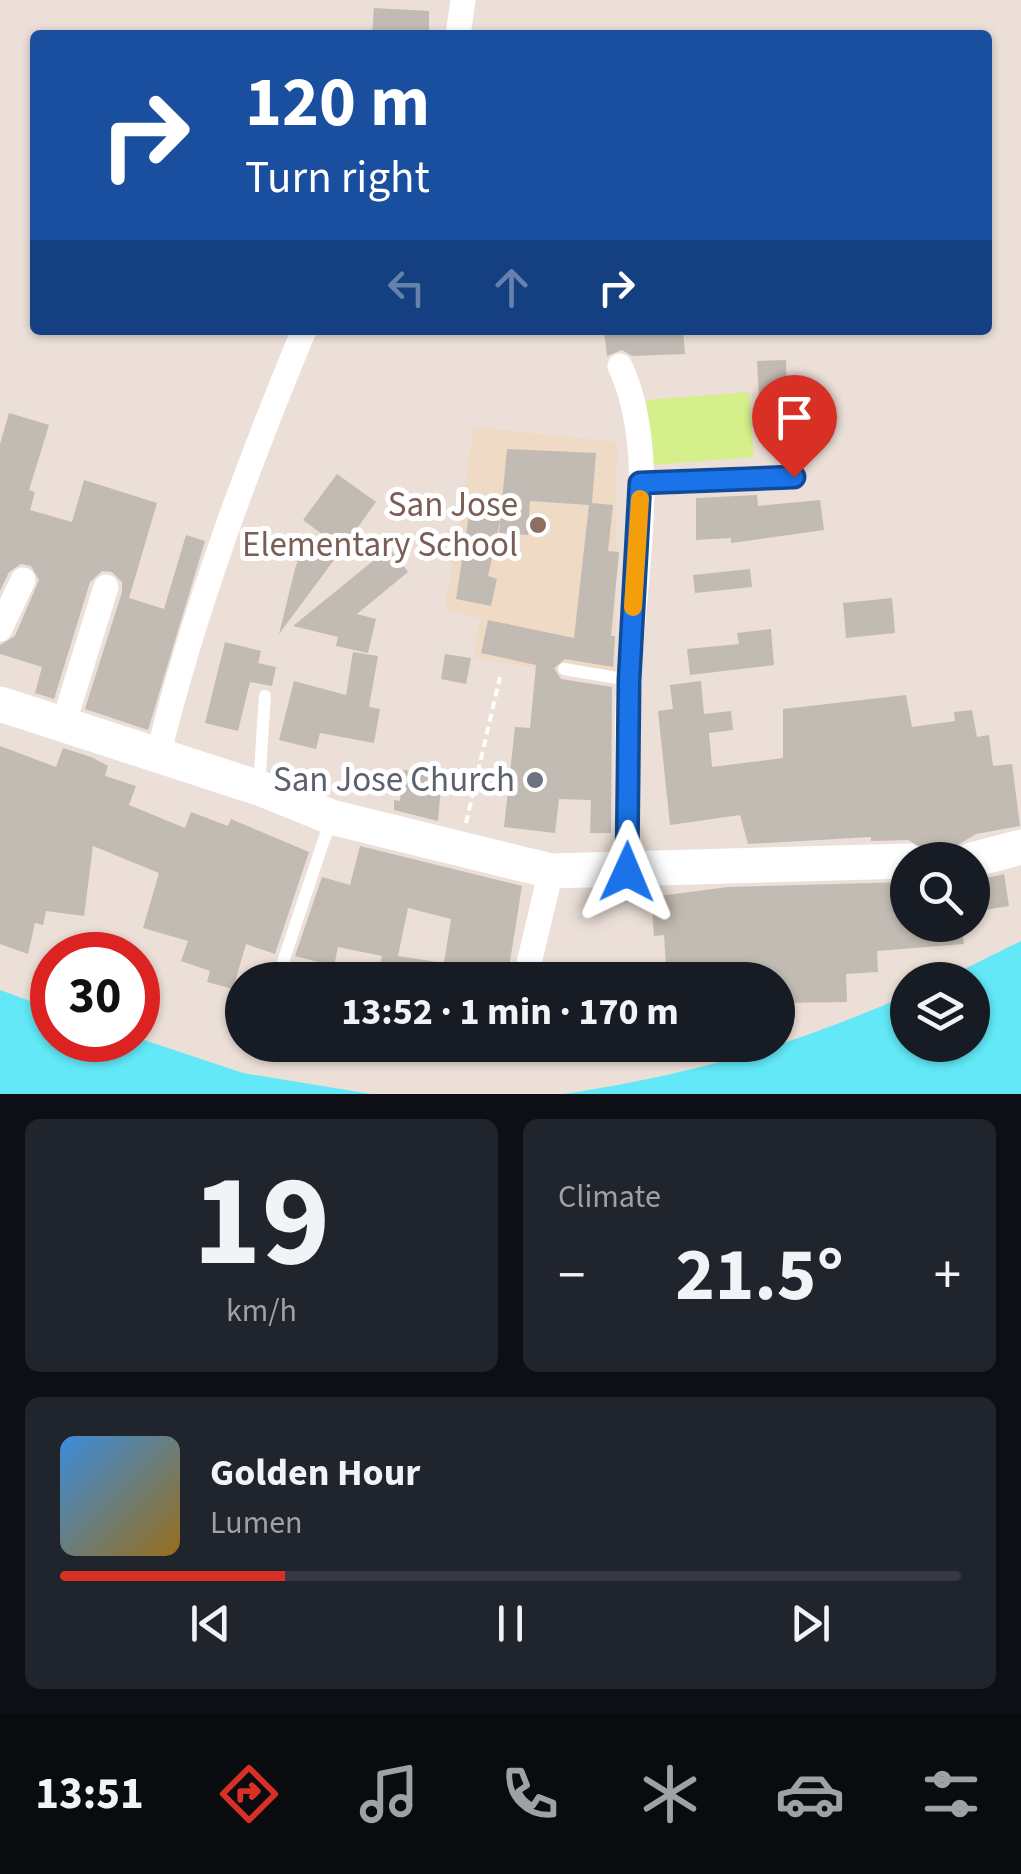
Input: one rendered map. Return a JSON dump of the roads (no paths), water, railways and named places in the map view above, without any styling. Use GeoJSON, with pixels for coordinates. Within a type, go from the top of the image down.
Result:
{"type":"FeatureCollection","features":[{"type":"Feature","properties":{"kind":"main road"},"geometry":{"type":"LineString","coordinates":[[0,704],[259,788],[332,817],[552,872],[890,862]]}},
{"type":"Feature","properties":{"kind":"main road"},"geometry":{"type":"LineString","coordinates":[[990,855],[1021,847]]}},
{"type":"Feature","properties":{"kind":"street"},"geometry":{"type":"LineString","coordinates":[[459,30],[462,0]]}},
{"type":"Feature","properties":{"kind":"street"},"geometry":{"type":"LineString","coordinates":[[158,756],[184,652],[207,583],[249,463],[302,335]]}},
{"type":"Feature","properties":{"kind":"street"},"geometry":{"type":"LineString","coordinates":[[620,366],[630,388],[640,483],[629,680],[627,872]]}},
{"type":"Feature","properties":{"kind":"street"},"geometry":{"type":"LineString","coordinates":[[640,483],[794,477]]}},
{"type":"Feature","properties":{"kind":"street"},"geometry":{"type":"LineString","coordinates":[[0,628],[22,580]]}},
{"type":"Feature","properties":{"kind":"street"},"geometry":{"type":"LineString","coordinates":[[64,725],[106,587]]}},
{"type":"Feature","properties":{"kind":"street"},"geometry":{"type":"LineString","coordinates":[[529,962],[552,872]]}},
{"type":"Feature","properties":{"kind":"lane"},"geometry":{"type":"LineString","coordinates":[[564,669],[629,680]]}},
{"type":"Feature","properties":{"kind":"lane"},"geometry":{"type":"LineString","coordinates":[[259,788],[265,696]]}},
{"type":"Feature","properties":{"kind":"lane"},"geometry":{"type":"LineString","coordinates":[[283,962],[332,817]]}},
{"type":"Feature","properties":{"kind":"water"},"geometry":{"type":"Polygon","coordinates":[[[1021,941],[1021,1094],[564,1094],[718,1062],[795,1062],[795,1039],[890,1002],[890,1062],[990,1062],[990,962],[978,962],[1021,941]]]}},
{"type":"Feature","properties":{"kind":"water"},"geometry":{"type":"Polygon","coordinates":[[[0,990],[30,1001],[30,1062],[160,1062],[160,1045],[243,1073],[371,1094],[0,1094],[0,990]]]}},
{"type":"Feature","properties":{"kind":"place","name":"San Jose Elementary School"},"geometry":{"type":"Point","coordinates":[538,525]}},
{"type":"Feature","properties":{"kind":"place","name":"San Jose Church"},"geometry":{"type":"Point","coordinates":[535,780]}}]}
